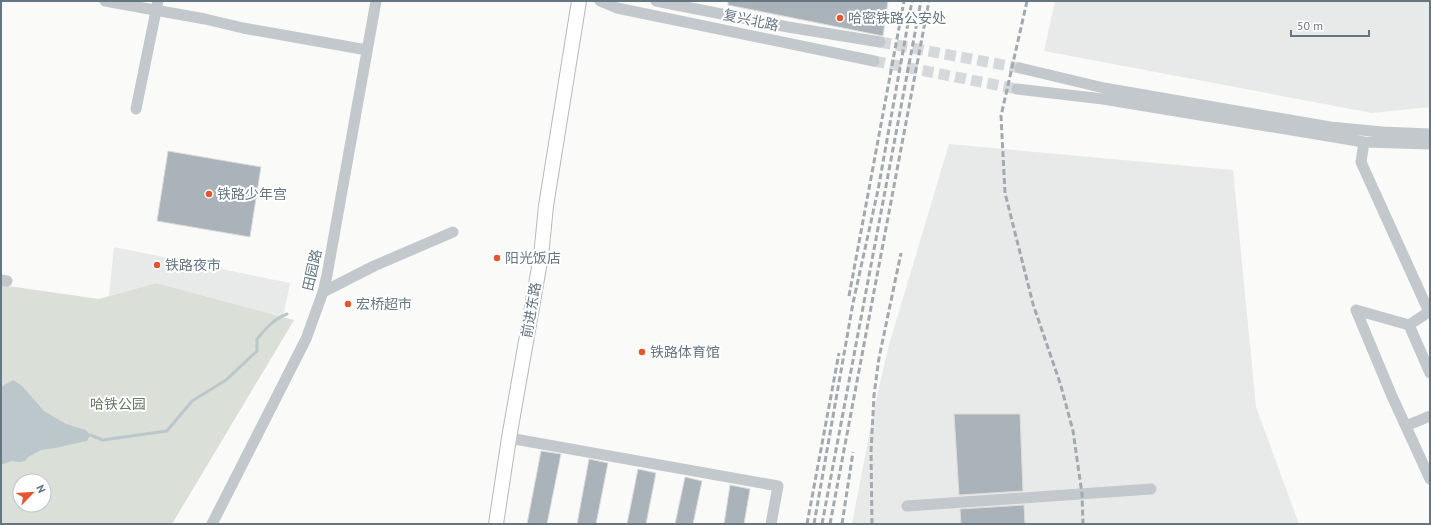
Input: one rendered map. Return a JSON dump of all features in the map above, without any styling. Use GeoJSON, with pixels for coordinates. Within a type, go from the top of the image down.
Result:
{"type":"FeatureCollection","features":[{"type":"Feature","properties":{"kind":"main road","name":"前进东路"},"geometry":{"type":"LineString","coordinates":[[496,524],[509,438],[541,256],[546,206],[579,1]]}},
{"type":"Feature","properties":{"kind":"street"},"geometry":{"type":"LineString","coordinates":[[105,1],[157,5],[243,28],[367,50]]}},
{"type":"Feature","properties":{"kind":"street","name":"田园路"},"geometry":{"type":"LineString","coordinates":[[212,524],[306,339],[323,292],[376,1]]}},
{"type":"Feature","properties":{"kind":"street","name":"复兴北路"},"geometry":{"type":"LineString","coordinates":[[600,1],[618,8],[874,61]]}},
{"type":"Feature","properties":{"kind":"street"},"geometry":{"type":"LineString","coordinates":[[656,1],[788,27],[880,42]]}},
{"type":"Feature","properties":{"kind":"street"},"geometry":{"type":"LineString","coordinates":[[136,109],[157,5]]}},
{"type":"Feature","properties":{"kind":"street"},"geometry":{"type":"LineString","coordinates":[[1020,68],[1104,88],[1330,126],[1382,132],[1430,134]]}},
{"type":"Feature","properties":{"kind":"street"},"geometry":{"type":"LineString","coordinates":[[1017,89],[1103,99],[1364,142],[1430,144]]}},
{"type":"Feature","properties":{"kind":"street"},"geometry":{"type":"LineString","coordinates":[[1364,142],[1361,162],[1430,312],[1409,325],[1356,310],[1430,479]]}},
{"type":"Feature","properties":{"kind":"street"},"geometry":{"type":"LineString","coordinates":[[323,292],[374,266],[453,232]]}},
{"type":"Feature","properties":{"kind":"street"},"geometry":{"type":"LineString","coordinates":[[1409,325],[1430,373]]}},
{"type":"Feature","properties":{"kind":"street"},"geometry":{"type":"LineString","coordinates":[[1406,426],[1430,416]]}},
{"type":"Feature","properties":{"kind":"street"},"geometry":{"type":"LineString","coordinates":[[509,438],[778,486],[771,524]]}},
{"type":"Feature","properties":{"kind":"street"},"geometry":{"type":"LineString","coordinates":[[907,506],[1151,489]]}},
{"type":"Feature","properties":{"kind":"shaded area"},"geometry":{"type":"Polygon","coordinates":[[[1055,1],[1430,1],[1430,107],[1372,113],[1044,51],[1055,1]]]}},
{"type":"Feature","properties":{"kind":"shaded area"},"geometry":{"type":"Polygon","coordinates":[[[949,144],[1233,170],[1256,407],[1299,524],[852,524],[875,404],[889,345],[949,144]]]}},
{"type":"Feature","properties":{"kind":"shaded area","name":"铁路夜市"},"geometry":{"type":"Polygon","coordinates":[[[114,247],[290,283],[283,317],[156,283],[109,296],[114,247]]]}},
{"type":"Feature","properties":{"kind":"shaded area"},"geometry":{"type":"Polygon","coordinates":[[[13,380],[22,386],[44,411],[66,424],[86,430],[90,435],[87,441],[41,450],[28,457],[25,461],[11,461],[1,465],[1,387],[13,380]]]}},
{"type":"Feature","properties":{"kind":"green space","name":"哈铁公园"},"geometry":{"type":"Polygon","coordinates":[[[156,283],[294,320],[172,524],[1,524],[1,285],[99,299],[156,283]]]}},
{"type":"Feature","properties":{"kind":"building","name":"哈密铁路公安处"},"geometry":{"type":"Polygon","coordinates":[[[728,1],[888,1],[883,36],[728,5],[728,1]]]}},
{"type":"Feature","properties":{"kind":"building","name":"铁路少年宫"},"geometry":{"type":"Polygon","coordinates":[[[168,151],[261,167],[250,237],[157,221],[168,151]]]}},
{"type":"Feature","properties":{"kind":"building"},"geometry":{"type":"Polygon","coordinates":[[[954,414],[1020,414],[1023,491],[959,495],[954,414]]]}},
{"type":"Feature","properties":{"kind":"building"},"geometry":{"type":"Polygon","coordinates":[[[541,451],[561,454],[547,524],[527,524],[541,451]]]}},
{"type":"Feature","properties":{"kind":"building"},"geometry":{"type":"Polygon","coordinates":[[[589,459],[608,463],[596,524],[577,524],[589,459]]]}},
{"type":"Feature","properties":{"kind":"building"},"geometry":{"type":"Polygon","coordinates":[[[638,469],[656,473],[646,524],[627,524],[638,469]]]}},
{"type":"Feature","properties":{"kind":"building"},"geometry":{"type":"Polygon","coordinates":[[[685,477],[702,481],[693,524],[675,524],[685,477]]]}},
{"type":"Feature","properties":{"kind":"building"},"geometry":{"type":"Polygon","coordinates":[[[730,485],[750,489],[744,524],[724,524],[730,485]]]}},
{"type":"Feature","properties":{"kind":"building"},"geometry":{"type":"Polygon","coordinates":[[[1024,505],[1025,524],[961,524],[960,509],[1024,505]]]}},
{"type":"Feature","properties":{"kind":"waterway"},"geometry":{"type":"LineString","coordinates":[[86,435],[103,440],[167,431],[192,401],[226,380],[257,351],[257,339],[270,324],[287,314]]}},
{"type":"Feature","properties":{"kind":"tunnel"},"geometry":{"type":"LineString","coordinates":[[880,42],[1020,68]]}},
{"type":"Feature","properties":{"kind":"tunnel"},"geometry":{"type":"LineString","coordinates":[[874,61],[1017,89]]}},
{"type":"Feature","properties":{"kind":"railway"},"geometry":{"type":"LineString","coordinates":[[849,296],[904,1]]}},
{"type":"Feature","properties":{"kind":"railway"},"geometry":{"type":"LineString","coordinates":[[814,524],[853,303],[878,190],[912,1]]}},
{"type":"Feature","properties":{"kind":"railway"},"geometry":{"type":"LineString","coordinates":[[822,524],[921,1]]}},
{"type":"Feature","properties":{"kind":"railway"},"geometry":{"type":"LineString","coordinates":[[830,524],[929,1]]}},
{"type":"Feature","properties":{"kind":"railway"},"geometry":{"type":"LineString","coordinates":[[1027,1],[1001,116],[1005,193],[1033,304],[1061,386],[1073,431],[1082,494],[1083,524]]}},
{"type":"Feature","properties":{"kind":"railway"},"geometry":{"type":"LineString","coordinates":[[872,524],[871,452],[874,395],[879,358],[901,253]]}},
{"type":"Feature","properties":{"kind":"railway"},"geometry":{"type":"LineString","coordinates":[[807,524],[839,353]]}},
{"type":"Feature","properties":{"kind":"railway"},"geometry":{"type":"LineString","coordinates":[[842,524],[853,452]]}},
{"type":"Feature","properties":{"kind":"place","name":"哈密铁路公安处"},"geometry":{"type":"Point","coordinates":[840,18]}},
{"type":"Feature","properties":{"kind":"place","name":"铁路少年宫"},"geometry":{"type":"Point","coordinates":[209,194]}},
{"type":"Feature","properties":{"kind":"place","name":"阳光饭店"},"geometry":{"type":"Point","coordinates":[497,258]}},
{"type":"Feature","properties":{"kind":"place","name":"铁路夜市"},"geometry":{"type":"Point","coordinates":[157,265]}},
{"type":"Feature","properties":{"kind":"place","name":"宏桥超市"},"geometry":{"type":"Point","coordinates":[348,304]}},
{"type":"Feature","properties":{"kind":"place","name":"铁路体育馆"},"geometry":{"type":"Point","coordinates":[642,352]}}]}
